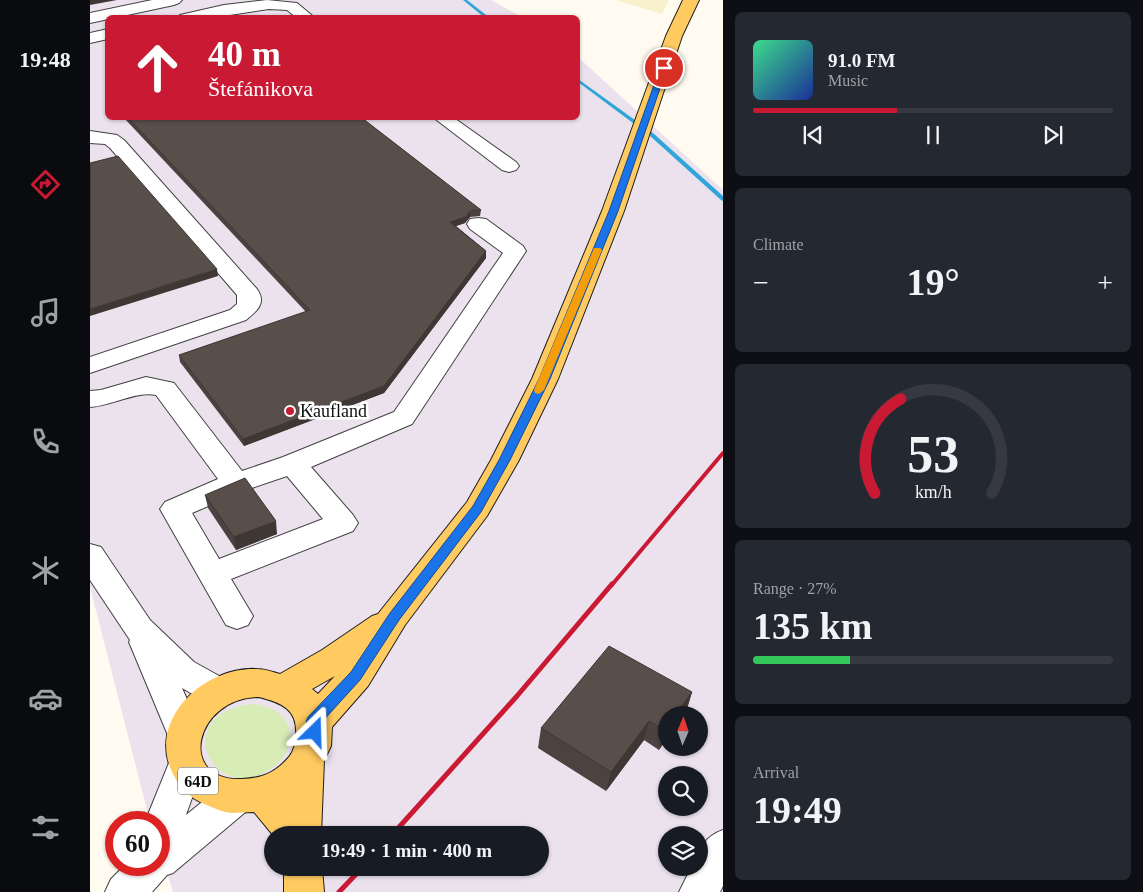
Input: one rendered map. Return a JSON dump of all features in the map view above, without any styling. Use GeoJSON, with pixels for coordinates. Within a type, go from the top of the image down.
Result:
{"type":"FeatureCollection","features":[{"type":"Feature","properties":{"kind":"main road"},"geometry":{"type":"LineString","coordinates":[[314,722],[356,676],[394,616],[477,509],[505,460],[545,379],[613,211],[674,36],[691,0]]}},
{"type":"Feature","properties":{"kind":"main road"},"geometry":{"type":"LineString","coordinates":[[283,688],[334,660],[394,616]]}},
{"type":"Feature","properties":{"kind":"main road"},"geometry":{"type":"LineString","coordinates":[[185,749],[188,721],[199,707],[218,692],[234,686],[251,683],[268,684],[283,688],[299,699],[306,706],[314,722],[315,742],[307,762],[293,779],[273,790],[249,795]]}},
{"type":"Feature","properties":{"kind":"main road","name":"64D"},"geometry":{"type":"LineString","coordinates":[[185,749],[201,784],[217,793],[249,795]]}},
{"type":"Feature","properties":{"kind":"main road"},"geometry":{"type":"LineString","coordinates":[[303,826],[307,762]]}},
{"type":"Feature","properties":{"kind":"main road"},"geometry":{"type":"LineString","coordinates":[[249,795],[286,826]]}},
{"type":"Feature","properties":{"kind":"main road"},"geometry":{"type":"LineString","coordinates":[[303,876],[304,892]]}},
{"type":"Feature","properties":{"kind":"street"},"geometry":{"type":"LineString","coordinates":[[90,18],[174,0]]}},
{"type":"Feature","properties":{"kind":"street"},"geometry":{"type":"LineString","coordinates":[[199,15],[253,3],[272,2],[290,5],[303,15]]}},
{"type":"Feature","properties":{"kind":"street"},"geometry":{"type":"LineString","coordinates":[[90,38],[105,35]]}},
{"type":"Feature","properties":{"kind":"street"},"geometry":{"type":"LineString","coordinates":[[446,120],[509,166]]}},
{"type":"Feature","properties":{"kind":"street"},"geometry":{"type":"LineString","coordinates":[[90,137],[110,139],[117,144],[249,294],[249,306],[238,315],[90,365]]}},
{"type":"Feature","properties":{"kind":"street"},"geometry":{"type":"LineString","coordinates":[[237,616],[214,573],[175,509],[236,483],[293,464],[403,418],[515,252],[478,224]]}},
{"type":"Feature","properties":{"kind":"street"},"geometry":{"type":"LineString","coordinates":[[90,399],[102,398],[146,384],[165,389],[236,483]]}},
{"type":"Feature","properties":{"kind":"street"},"geometry":{"type":"LineString","coordinates":[[214,573],[343,522],[293,464]]}},
{"type":"Feature","properties":{"kind":"street"},"geometry":{"type":"LineString","coordinates":[[90,555],[140,629],[182,672],[218,692]]}},
{"type":"Feature","properties":{"kind":"street"},"geometry":{"type":"LineString","coordinates":[[140,629],[185,749],[165,811]]}},
{"type":"Feature","properties":{"kind":"street"},"geometry":{"type":"LineString","coordinates":[[170,850],[249,795]]}},
{"type":"Feature","properties":{"kind":"street"},"geometry":{"type":"LineString","coordinates":[[699,892],[723,848]]}},
{"type":"Feature","properties":{"kind":"shaded area"},"geometry":{"type":"Polygon","coordinates":[[[90,0],[491,0],[518,15],[105,15],[105,120],[580,120],[580,59],[723,190],[723,892],[173,892],[168,876],[170,876],[170,811],[147,811],[90,587],[90,0]]]}},
{"type":"Feature","properties":{"kind":"shaded area"},"geometry":{"type":"Polygon","coordinates":[[[616,0],[669,0],[662,14],[616,0]]]}},
{"type":"Feature","properties":{"kind":"green space"},"geometry":{"type":"Polygon","coordinates":[[[253,704],[276,711],[285,719],[290,731],[289,745],[280,762],[276,765],[254,777],[234,777],[219,769],[209,756],[206,740],[211,724],[226,711],[253,704]]]}},
{"type":"Feature","properties":{"kind":"building"},"geometry":{"type":"Polygon","coordinates":[[[130,120],[365,120],[481,210],[470,211],[466,217],[450,222],[486,251],[384,386],[243,439],[179,355],[310,310],[130,120]]]}},
{"type":"Feature","properties":{"kind":"building"},"geometry":{"type":"Polygon","coordinates":[[[118,156],[217,269],[90,309],[90,163],[118,156]]]}},
{"type":"Feature","properties":{"kind":"building"},"geometry":{"type":"Polygon","coordinates":[[[245,478],[276,521],[234,537],[205,495],[245,478]]]}},
{"type":"Feature","properties":{"kind":"building"},"geometry":{"type":"Polygon","coordinates":[[[609,646],[692,692],[682,706],[658,706],[658,726],[649,721],[611,772],[541,728],[609,646]]]}},
{"type":"Feature","properties":{"kind":"waterway"},"geometry":{"type":"LineString","coordinates":[[465,0],[484,15]]}},
{"type":"Feature","properties":{"kind":"waterway"},"geometry":{"type":"LineString","coordinates":[[580,81],[651,134],[723,199]]}},
{"type":"Feature","properties":{"kind":"railway"},"geometry":{"type":"LineString","coordinates":[[611,586],[723,453]]}},
{"type":"Feature","properties":{"kind":"railway"},"geometry":{"type":"LineString","coordinates":[[400,826],[517,696],[612,584]]}},
{"type":"Feature","properties":{"kind":"railway"},"geometry":{"type":"LineString","coordinates":[[339,892],[354,876]]}},
{"type":"Feature","properties":{"kind":"slow traffic"},"geometry":{"type":"LineString","coordinates":[[539,390],[597,250]]}},
{"type":"Feature","properties":{"kind":"place","name":"Kaufland"},"geometry":{"type":"Point","coordinates":[290,411]}},
{"type":"Feature","properties":{"kind":"route"},"geometry":{"type":"LineString","coordinates":[[315,732],[314,722],[356,676],[394,616],[444,554],[477,509],[505,460],[545,379],[613,211],[664,68]]}}]}
